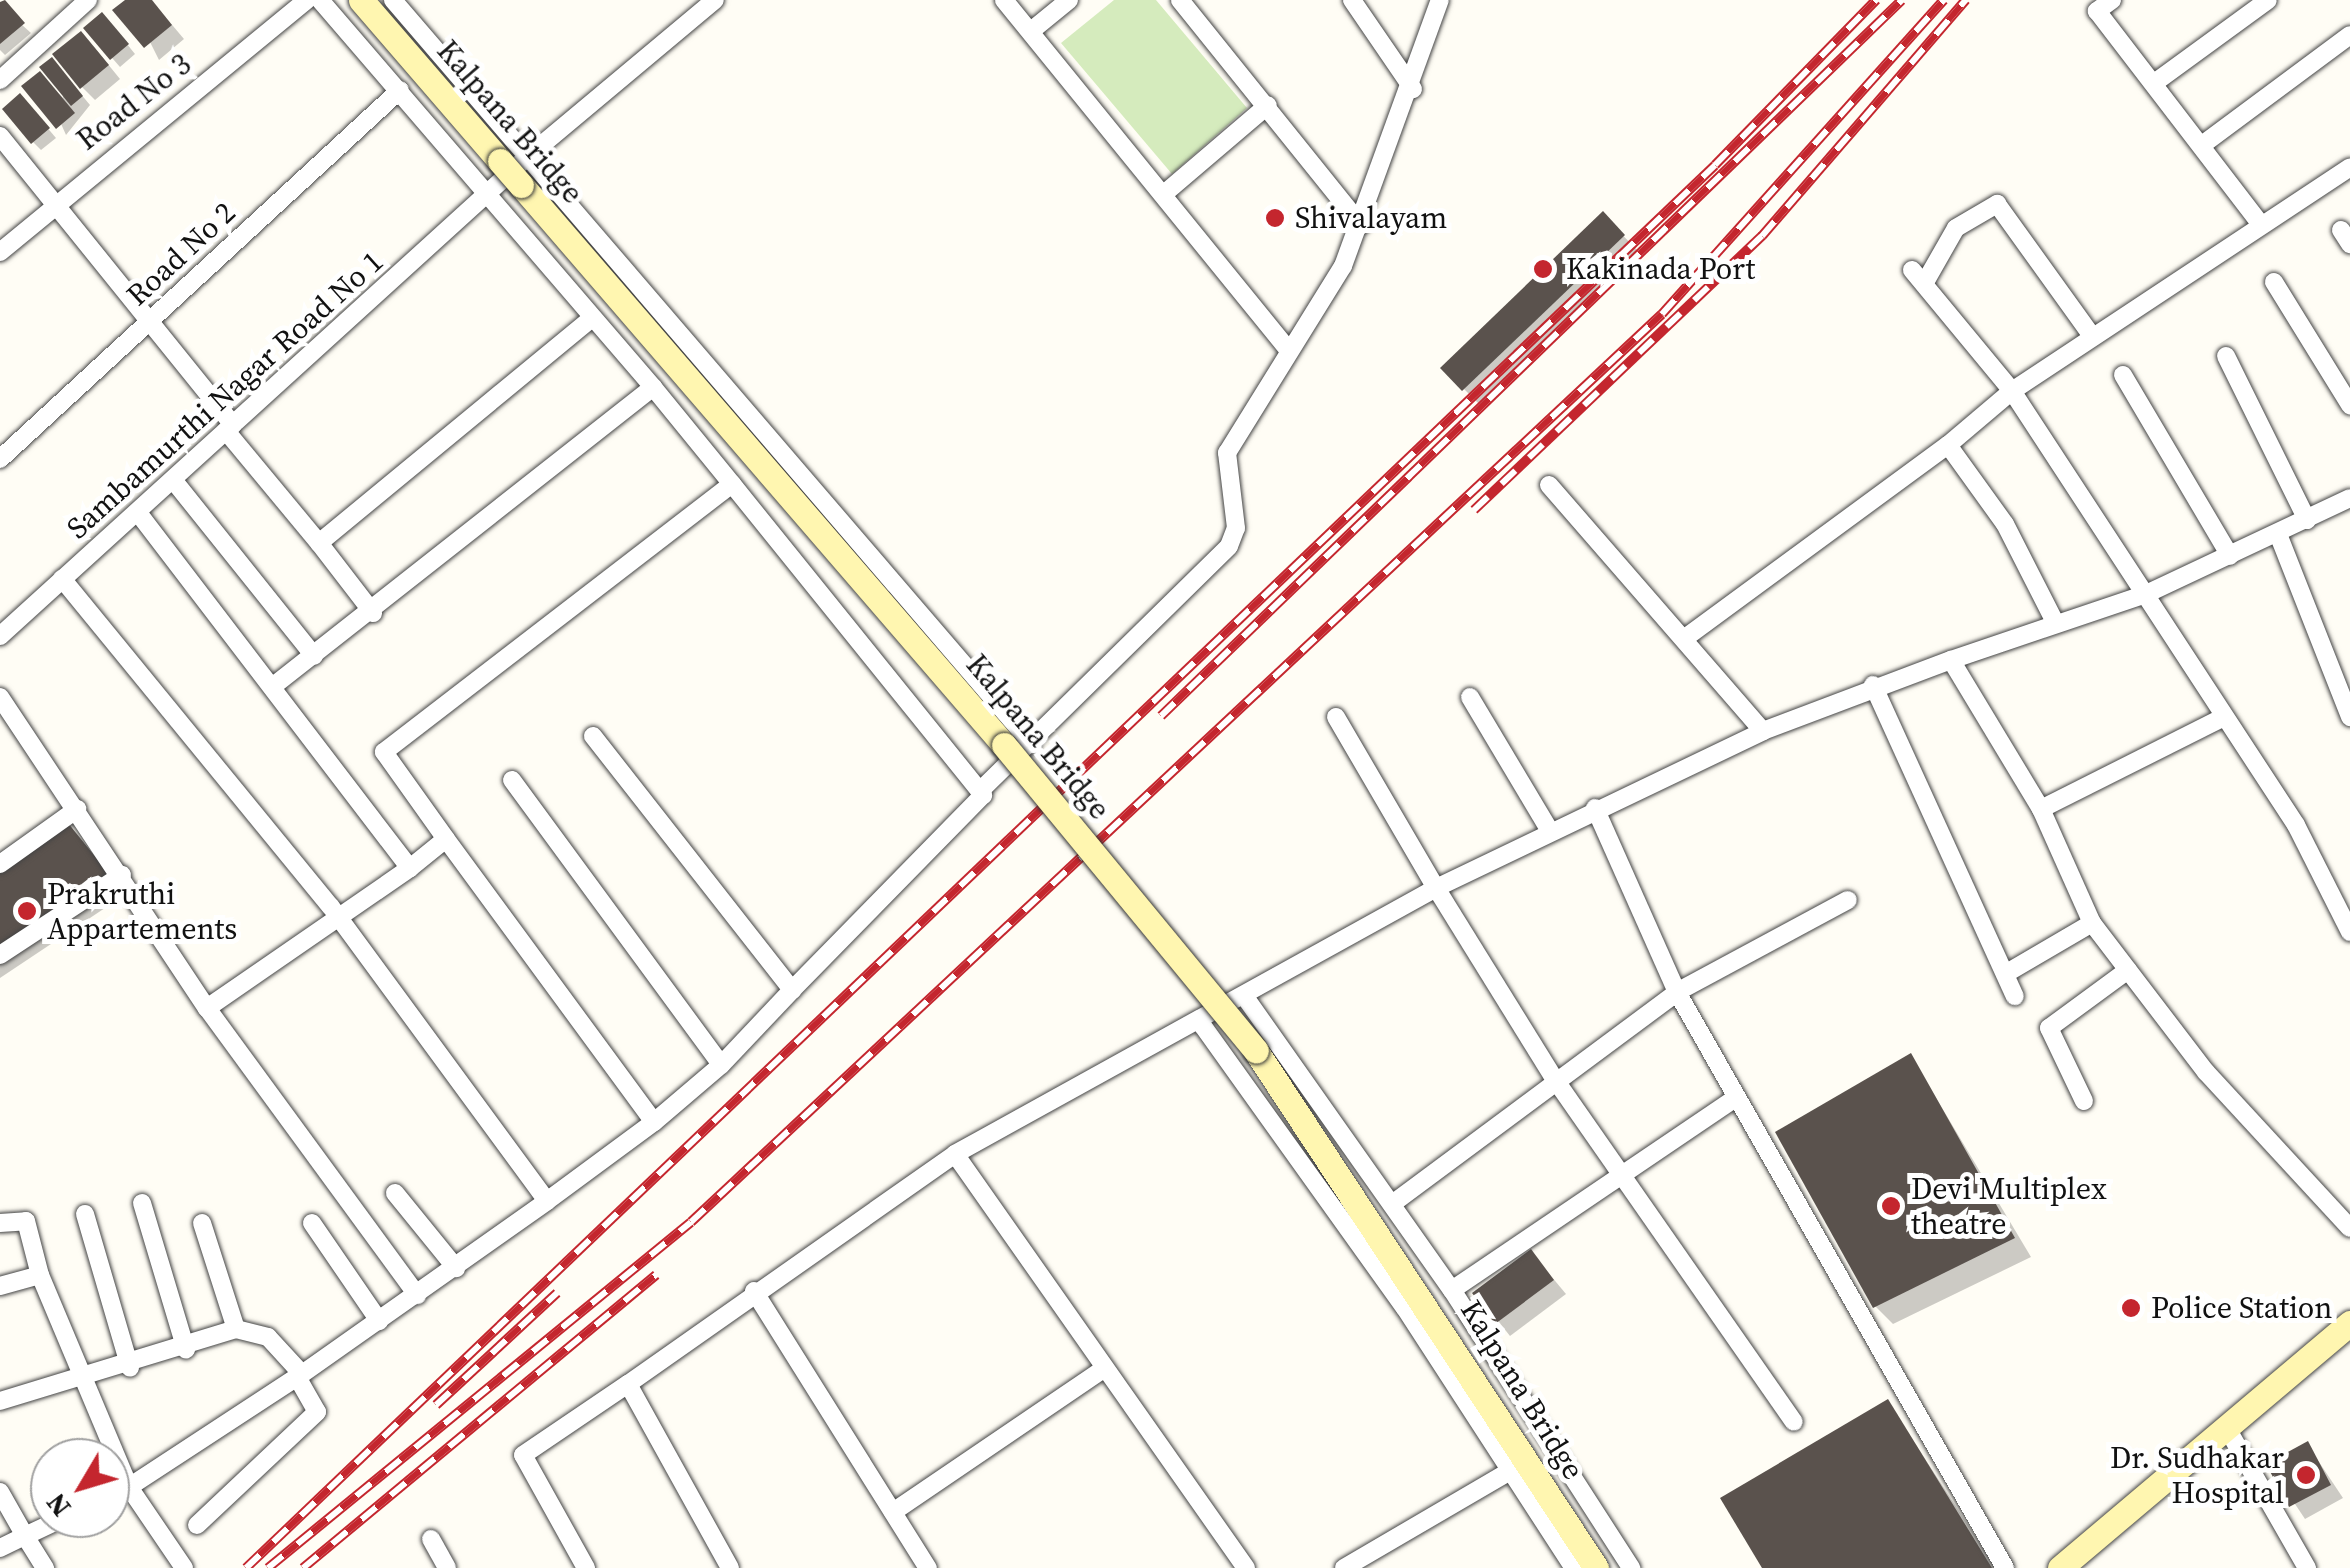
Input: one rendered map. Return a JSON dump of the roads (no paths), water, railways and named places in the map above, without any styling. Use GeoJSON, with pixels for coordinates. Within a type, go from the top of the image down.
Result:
{"type":"FeatureCollection","features":[{"type":"Feature","properties":{"kind":"main road","name":"Kalpana Bridge"},"geometry":{"type":"LineString","coordinates":[[362,0],[1004,745],[1256,1051],[1596,1568]]}},
{"type":"Feature","properties":{"kind":"main road"},"geometry":{"type":"LineString","coordinates":[[2064,1566],[2350,1324]]}},
{"type":"Feature","properties":{"kind":"street"},"geometry":{"type":"LineString","coordinates":[[0,80],[88,0]]}},
{"type":"Feature","properties":{"kind":"street","name":"Road No 3"},"geometry":{"type":"LineString","coordinates":[[0,252],[54,201],[307,0]]}},
{"type":"Feature","properties":{"kind":"street"},"geometry":{"type":"LineString","coordinates":[[320,0],[653,387],[982,788]]}},
{"type":"Feature","properties":{"kind":"street"},"geometry":{"type":"LineString","coordinates":[[394,0],[1032,744]]}},
{"type":"Feature","properties":{"kind":"street","name":"Sambamurthi Nagar Road No 1"},"geometry":{"type":"LineString","coordinates":[[0,636],[140,514],[526,158],[715,0]]}},
{"type":"Feature","properties":{"kind":"street"},"geometry":{"type":"LineString","coordinates":[[1004,0],[1289,351]]}},
{"type":"Feature","properties":{"kind":"street"},"geometry":{"type":"LineString","coordinates":[[1031,31],[1069,0]]}},
{"type":"Feature","properties":{"kind":"street"},"geometry":{"type":"LineString","coordinates":[[1180,0],[1361,225]]}},
{"type":"Feature","properties":{"kind":"street"},"geometry":{"type":"LineString","coordinates":[[1352,0],[1412,89]]}},
{"type":"Feature","properties":{"kind":"street"},"geometry":{"type":"LineString","coordinates":[[184,1568],[130,1486],[300,1376],[456,1268],[654,1122],[721,1065],[792,990],[979,809],[982,788],[1032,744],[1228,546],[1236,528],[1227,453],[1361,225],[1412,89],[1440,0]]}},
{"type":"Feature","properties":{"kind":"street"},"geometry":{"type":"LineString","coordinates":[[2112,0],[2098,11],[2158,81],[2259,222]]}},
{"type":"Feature","properties":{"kind":"street"},"geometry":{"type":"LineString","coordinates":[[2158,81],[2268,0]]}},
{"type":"Feature","properties":{"kind":"street"},"geometry":{"type":"LineString","coordinates":[[2202,145],[2350,35]]}},
{"type":"Feature","properties":{"kind":"street","name":"Road No 2"},"geometry":{"type":"LineString","coordinates":[[0,459],[400,90]]}},
{"type":"Feature","properties":{"kind":"street"},"geometry":{"type":"LineString","coordinates":[[1164,193],[1268,105]]}},
{"type":"Feature","properties":{"kind":"street"},"geometry":{"type":"LineString","coordinates":[[0,136],[150,320],[373,613]]}},
{"type":"Feature","properties":{"kind":"street"},"geometry":{"type":"LineString","coordinates":[[1685,638],[1948,445],[2012,391],[2259,222],[2350,167]]}},
{"type":"Feature","properties":{"kind":"street"},"geometry":{"type":"LineString","coordinates":[[2092,336],[1998,204],[1956,228],[1918,277],[2012,391],[2146,594],[2296,825],[2350,932]]}},
{"type":"Feature","properties":{"kind":"street"},"geometry":{"type":"LineString","coordinates":[[2274,282],[2350,406]]}},
{"type":"Feature","properties":{"kind":"street"},"geometry":{"type":"LineString","coordinates":[[319,543],[591,319]]}},
{"type":"Feature","properties":{"kind":"street"},"geometry":{"type":"LineString","coordinates":[[2226,356],[2306,520]]}},
{"type":"Feature","properties":{"kind":"street"},"geometry":{"type":"LineString","coordinates":[[2124,375],[2230,556]]}},
{"type":"Feature","properties":{"kind":"street"},"geometry":{"type":"LineString","coordinates":[[272,687],[373,613],[653,387]]}},
{"type":"Feature","properties":{"kind":"street"},"geometry":{"type":"LineString","coordinates":[[1948,445],[2005,524],[2056,624]]}},
{"type":"Feature","properties":{"kind":"street"},"geometry":{"type":"LineString","coordinates":[[174,481],[314,656]]}},
{"type":"Feature","properties":{"kind":"street"},"geometry":{"type":"LineString","coordinates":[[654,1122],[384,752],[732,484]]}},
{"type":"Feature","properties":{"kind":"street"},"geometry":{"type":"LineString","coordinates":[[1549,485],[1763,731]]}},
{"type":"Feature","properties":{"kind":"street"},"geometry":{"type":"LineString","coordinates":[[586,1568],[523,1455],[956,1154],[1436,888],[1595,808],[1872,685],[2146,594],[2350,498]]}},
{"type":"Feature","properties":{"kind":"street"},"geometry":{"type":"LineString","coordinates":[[140,514],[410,868]]}},
{"type":"Feature","properties":{"kind":"street"},"geometry":{"type":"LineString","coordinates":[[2278,534],[2350,718]]}},
{"type":"Feature","properties":{"kind":"street"},"geometry":{"type":"LineString","coordinates":[[62,579],[338,917],[547,1201]]}},
{"type":"Feature","properties":{"kind":"street"},"geometry":{"type":"LineString","coordinates":[[1951,660],[2041,809],[2092,923],[2206,1072],[2350,1228]]}},
{"type":"Feature","properties":{"kind":"street"},"geometry":{"type":"LineString","coordinates":[[1872,685],[2016,996]]}},
{"type":"Feature","properties":{"kind":"street"},"geometry":{"type":"LineString","coordinates":[[0,697],[207,1008],[418,1295]]}},
{"type":"Feature","properties":{"kind":"street"},"geometry":{"type":"LineString","coordinates":[[1470,697],[1550,831]]}},
{"type":"Feature","properties":{"kind":"street"},"geometry":{"type":"LineString","coordinates":[[2041,809],[2224,716]]}},
{"type":"Feature","properties":{"kind":"street"},"geometry":{"type":"LineString","coordinates":[[1336,718],[1554,1078],[1623,1169],[1794,1422]]}},
{"type":"Feature","properties":{"kind":"street"},"geometry":{"type":"LineString","coordinates":[[593,736],[792,990]]}},
{"type":"Feature","properties":{"kind":"street"},"geometry":{"type":"LineString","coordinates":[[512,780],[721,1065]]}},
{"type":"Feature","properties":{"kind":"street"},"geometry":{"type":"LineString","coordinates":[[0,864],[76,808]]}},
{"type":"Feature","properties":{"kind":"street"},"geometry":{"type":"LineString","coordinates":[[1595,808],[1677,992],[2005,1568]]}},
{"type":"Feature","properties":{"kind":"street"},"geometry":{"type":"LineString","coordinates":[[207,1008],[446,839]]}},
{"type":"Feature","properties":{"kind":"street"},"geometry":{"type":"LineString","coordinates":[[0,955],[122,875]]}},
{"type":"Feature","properties":{"kind":"street"},"geometry":{"type":"LineString","coordinates":[[1392,1204],[1554,1078],[1677,992],[1848,900]]}},
{"type":"Feature","properties":{"kind":"street"},"geometry":{"type":"LineString","coordinates":[[2005,974],[2092,923]]}},
{"type":"Feature","properties":{"kind":"street"},"geometry":{"type":"LineString","coordinates":[[2084,1101],[2049,1028],[2128,970]]}},
{"type":"Feature","properties":{"kind":"street"},"geometry":{"type":"LineString","coordinates":[[1245,996],[1452,1290],[1630,1568]]}},
{"type":"Feature","properties":{"kind":"street"},"geometry":{"type":"LineString","coordinates":[[1200,1022],[1512,1470],[1574,1568]]}},
{"type":"Feature","properties":{"kind":"street"},"geometry":{"type":"LineString","coordinates":[[1452,1290],[1623,1169],[1736,1098]]}},
{"type":"Feature","properties":{"kind":"street"},"geometry":{"type":"LineString","coordinates":[[956,1154],[1246,1568]]}},
{"type":"Feature","properties":{"kind":"street"},"geometry":{"type":"LineString","coordinates":[[395,1193],[456,1268]]}},
{"type":"Feature","properties":{"kind":"street"},"geometry":{"type":"LineString","coordinates":[[142,1203],[186,1350]]}},
{"type":"Feature","properties":{"kind":"street"},"geometry":{"type":"LineString","coordinates":[[86,1214],[130,1368]]}},
{"type":"Feature","properties":{"kind":"street"},"geometry":{"type":"LineString","coordinates":[[0,1223],[26,1221],[40,1276],[81,1383],[107,1438]]}},
{"type":"Feature","properties":{"kind":"street"},"geometry":{"type":"LineString","coordinates":[[202,1223],[236,1330]]}},
{"type":"Feature","properties":{"kind":"street"},"geometry":{"type":"LineString","coordinates":[[312,1223],[379,1321]]}},
{"type":"Feature","properties":{"kind":"street"},"geometry":{"type":"LineString","coordinates":[[0,1286],[40,1276]]}},
{"type":"Feature","properties":{"kind":"street"},"geometry":{"type":"LineString","coordinates":[[754,1292],[928,1568]]}},
{"type":"Feature","properties":{"kind":"street"},"geometry":{"type":"LineString","coordinates":[[0,1401],[81,1383],[236,1330],[268,1336],[300,1376],[316,1412],[197,1526]]}},
{"type":"Feature","properties":{"kind":"street"},"geometry":{"type":"LineString","coordinates":[[893,1512],[1105,1368]]}},
{"type":"Feature","properties":{"kind":"street"},"geometry":{"type":"LineString","coordinates":[[628,1384],[730,1568]]}},
{"type":"Feature","properties":{"kind":"street"},"geometry":{"type":"LineString","coordinates":[[2228,1430],[2306,1568]]}},
{"type":"Feature","properties":{"kind":"street"},"geometry":{"type":"LineString","coordinates":[[1344,1568],[1512,1470]]}},
{"type":"Feature","properties":{"kind":"street"},"geometry":{"type":"LineString","coordinates":[[0,1492],[45,1568]]}},
{"type":"Feature","properties":{"kind":"street"},"geometry":{"type":"LineString","coordinates":[[0,1548],[30,1534]]}},
{"type":"Feature","properties":{"kind":"street"},"geometry":{"type":"LineString","coordinates":[[431,1539],[447,1568]]}},
{"type":"Feature","properties":{"kind":"railway"},"geometry":{"type":"LineString","coordinates":[[246,1568],[1715,165],[1876,0]]}},
{"type":"Feature","properties":{"kind":"railway"},"geometry":{"type":"LineString","coordinates":[[1161,716],[1902,0]]}},
{"type":"Feature","properties":{"kind":"railway"},"geometry":{"type":"LineString","coordinates":[[268,1568],[691,1222],[1662,314],[1944,0]]}},
{"type":"Feature","properties":{"kind":"railway"},"geometry":{"type":"LineString","coordinates":[[1474,510],[1762,236],[1966,0]]}},
{"type":"Feature","properties":{"kind":"railway"},"geometry":{"type":"LineString","coordinates":[[303,1568],[656,1275]]}},
{"type":"Feature","properties":{"kind":"railway"},"geometry":{"type":"LineString","coordinates":[[436,1405],[557,1293]]}},
{"type":"Feature","properties":{"kind":"place","name":"Shivalayam"},"geometry":{"type":"Point","coordinates":[1275,218]}},
{"type":"Feature","properties":{"kind":"place","name":"Kakinada Port"},"geometry":{"type":"Point","coordinates":[1543,269]}},
{"type":"Feature","properties":{"kind":"place","name":"Prakruthi Appartements"},"geometry":{"type":"Point","coordinates":[27,911]}},
{"type":"Feature","properties":{"kind":"place","name":"Devi Multiplex theatre"},"geometry":{"type":"Point","coordinates":[1891,1206]}},
{"type":"Feature","properties":{"kind":"place","name":"Police Station"},"geometry":{"type":"Point","coordinates":[2131,1308]}},
{"type":"Feature","properties":{"kind":"place","name":"Dr. Sudhakar Hospital"},"geometry":{"type":"Point","coordinates":[2306,1475]}}]}
